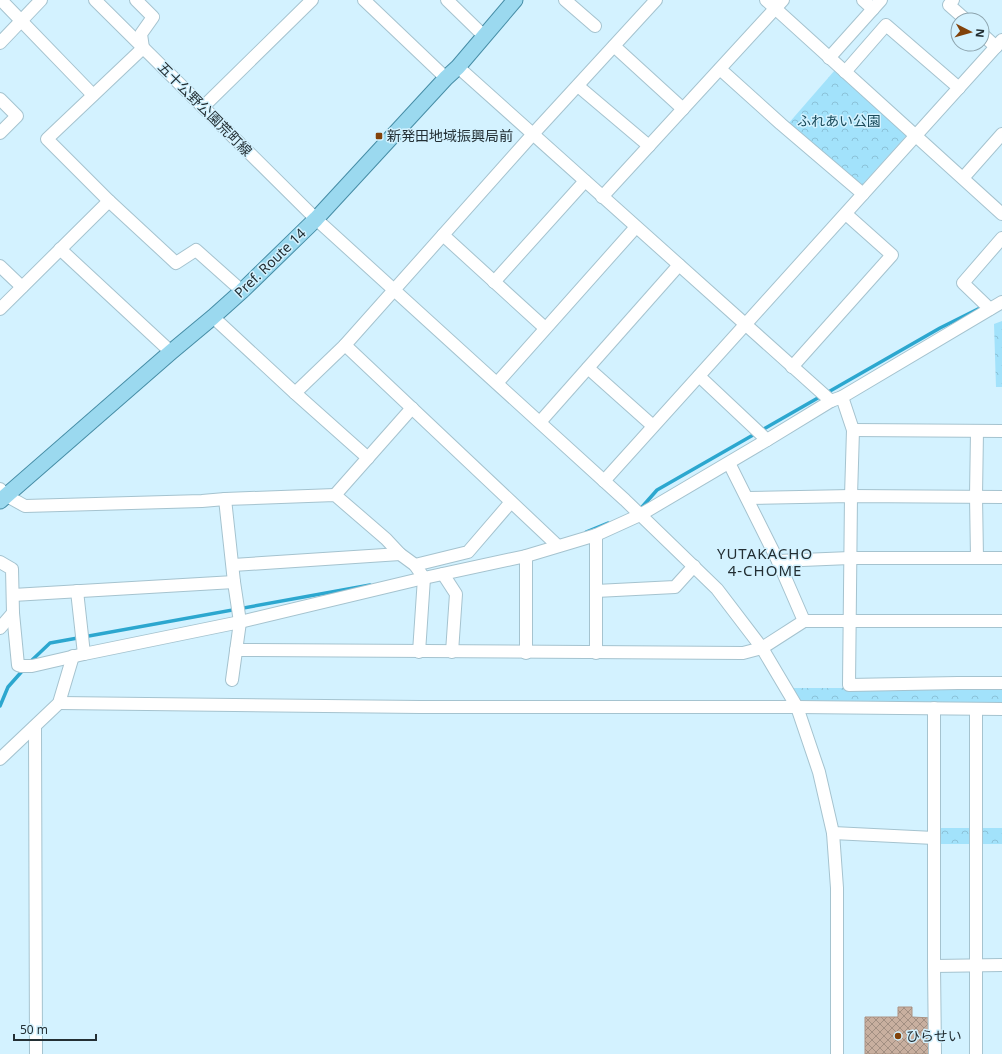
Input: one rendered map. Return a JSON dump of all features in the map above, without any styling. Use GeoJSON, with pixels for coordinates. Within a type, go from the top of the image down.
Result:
{"type":"FeatureCollection","features":[{"type":"Feature","properties":{"kind":"main road","name":"Pref. Route 14"},"geometry":{"type":"LineString","coordinates":[[2,495],[242,291],[316,219],[446,78],[458,67],[515,0]]}},
{"type":"Feature","properties":{"kind":"street"},"geometry":{"type":"LineString","coordinates":[[1,0],[93,95]]}},
{"type":"Feature","properties":{"kind":"street"},"geometry":{"type":"LineString","coordinates":[[0,43],[41,0]]}},
{"type":"Feature","properties":{"kind":"street","name":"五十公野公園荒町線"},"geometry":{"type":"LineString","coordinates":[[95,0],[316,219],[540,422],[694,566],[717,589],[762,648],[797,707],[819,772],[833,833],[837,888],[837,1054]]}},
{"type":"Feature","properties":{"kind":"street"},"geometry":{"type":"LineString","coordinates":[[136,0],[153,17],[141,34],[143,48],[47,139],[109,201],[176,263],[196,250],[242,291]]}},
{"type":"Feature","properties":{"kind":"street"},"geometry":{"type":"LineString","coordinates":[[203,107],[312,0]]}},
{"type":"Feature","properties":{"kind":"street"},"geometry":{"type":"LineString","coordinates":[[364,0],[446,78]]}},
{"type":"Feature","properties":{"kind":"street"},"geometry":{"type":"LineString","coordinates":[[447,0],[484,36]]}},
{"type":"Feature","properties":{"kind":"street"},"geometry":{"type":"LineString","coordinates":[[565,0],[595,26]]}},
{"type":"Feature","properties":{"kind":"street"},"geometry":{"type":"LineString","coordinates":[[295,393],[345,345],[533,134],[656,0]]}},
{"type":"Feature","properties":{"kind":"street"},"geometry":{"type":"LineString","coordinates":[[766,0],[780,5],[829,58],[1002,214]]}},
{"type":"Feature","properties":{"kind":"street"},"geometry":{"type":"LineString","coordinates":[[829,58],[877,4],[863,0]]}},
{"type":"Feature","properties":{"kind":"street"},"geometry":{"type":"LineString","coordinates":[[953,0],[949,4],[958,12]]}},
{"type":"Feature","properties":{"kind":"street"},"geometry":{"type":"LineString","coordinates":[[602,197],[780,5]]}},
{"type":"Feature","properties":{"kind":"street"},"geometry":{"type":"LineString","coordinates":[[845,72],[886,25],[959,88]]}},
{"type":"Feature","properties":{"kind":"street"},"geometry":{"type":"LineString","coordinates":[[604,481],[999,44],[990,39]]}},
{"type":"Feature","properties":{"kind":"street"},"geometry":{"type":"LineString","coordinates":[[614,46],[684,109]]}},
{"type":"Feature","properties":{"kind":"street"},"geometry":{"type":"LineString","coordinates":[[458,67],[792,367],[836,399],[853,430],[849,685],[1002,683]]}},
{"type":"Feature","properties":{"kind":"street"},"geometry":{"type":"LineString","coordinates":[[720,69],[781,124],[863,194]]}},
{"type":"Feature","properties":{"kind":"street"},"geometry":{"type":"LineString","coordinates":[[578,86],[649,146]]}},
{"type":"Feature","properties":{"kind":"street"},"geometry":{"type":"LineString","coordinates":[[0,99],[17,116],[0,133]]}},
{"type":"Feature","properties":{"kind":"street"},"geometry":{"type":"LineString","coordinates":[[962,178],[1002,134]]}},
{"type":"Feature","properties":{"kind":"street"},"geometry":{"type":"LineString","coordinates":[[494,282],[585,181]]}},
{"type":"Feature","properties":{"kind":"street"},"geometry":{"type":"LineString","coordinates":[[0,309],[109,201]]}},
{"type":"Feature","properties":{"kind":"street"},"geometry":{"type":"LineString","coordinates":[[792,367],[892,255],[846,214]]}},
{"type":"Feature","properties":{"kind":"street"},"geometry":{"type":"LineString","coordinates":[[497,383],[636,227]]}},
{"type":"Feature","properties":{"kind":"street"},"geometry":{"type":"LineString","coordinates":[[443,235],[545,328]]}},
{"type":"Feature","properties":{"kind":"street"},"geometry":{"type":"LineString","coordinates":[[990,309],[963,283],[1002,238]]}},
{"type":"Feature","properties":{"kind":"street"},"geometry":{"type":"LineString","coordinates":[[60,249],[171,352]]}},
{"type":"Feature","properties":{"kind":"street"},"geometry":{"type":"LineString","coordinates":[[540,422],[679,265]]}},
{"type":"Feature","properties":{"kind":"street"},"geometry":{"type":"LineString","coordinates":[[0,266],[22,287]]}},
{"type":"Feature","properties":{"kind":"street"},"geometry":{"type":"LineString","coordinates":[[0,562],[12,569],[13,613],[18,665],[26,666],[240,622],[424,578],[526,556],[596,535],[640,515],[1002,302]]}},
{"type":"Feature","properties":{"kind":"street"},"geometry":{"type":"LineString","coordinates":[[213,317],[368,458]]}},
{"type":"Feature","properties":{"kind":"street"},"geometry":{"type":"LineString","coordinates":[[345,345],[558,546]]}},
{"type":"Feature","properties":{"kind":"street"},"geometry":{"type":"LineString","coordinates":[[588,368],[653,426]]}},
{"type":"Feature","properties":{"kind":"street"},"geometry":{"type":"LineString","coordinates":[[699,376],[767,440]]}},
{"type":"Feature","properties":{"kind":"street"},"geometry":{"type":"LineString","coordinates":[[335,495],[412,408]]}},
{"type":"Feature","properties":{"kind":"street"},"geometry":{"type":"LineString","coordinates":[[853,430],[1002,431]]}},
{"type":"Feature","properties":{"kind":"street"},"geometry":{"type":"LineString","coordinates":[[977,431],[977,558]]}},
{"type":"Feature","properties":{"kind":"street"},"geometry":{"type":"LineString","coordinates":[[729,463],[778,560],[804,621]]}},
{"type":"Feature","properties":{"kind":"street"},"geometry":{"type":"LineString","coordinates":[[2,495],[25,506],[202,501],[335,495],[400,554],[415,565],[424,578],[419,652]]}},
{"type":"Feature","properties":{"kind":"street"},"geometry":{"type":"LineString","coordinates":[[747,498],[1002,496]]}},
{"type":"Feature","properties":{"kind":"street"},"geometry":{"type":"LineString","coordinates":[[225,499],[240,622],[232,680]]}},
{"type":"Feature","properties":{"kind":"street"},"geometry":{"type":"LineString","coordinates":[[415,565],[468,552],[512,502]]}},
{"type":"Feature","properties":{"kind":"street"},"geometry":{"type":"LineString","coordinates":[[596,535],[596,653]]}},
{"type":"Feature","properties":{"kind":"street"},"geometry":{"type":"LineString","coordinates":[[233,565],[400,554]]}},
{"type":"Feature","properties":{"kind":"street"},"geometry":{"type":"LineString","coordinates":[[526,556],[526,653]]}},
{"type":"Feature","properties":{"kind":"street"},"geometry":{"type":"LineString","coordinates":[[778,560],[850,558],[1002,558]]}},
{"type":"Feature","properties":{"kind":"street"},"geometry":{"type":"LineString","coordinates":[[596,591],[675,587],[694,566]]}},
{"type":"Feature","properties":{"kind":"street"},"geometry":{"type":"LineString","coordinates":[[443,574],[456,594],[452,652]]}},
{"type":"Feature","properties":{"kind":"street"},"geometry":{"type":"LineString","coordinates":[[13,595],[234,582]]}},
{"type":"Feature","properties":{"kind":"street"},"geometry":{"type":"LineString","coordinates":[[0,759],[59,703],[79,655],[77,591]]}},
{"type":"Feature","properties":{"kind":"street"},"geometry":{"type":"LineString","coordinates":[[0,628],[13,613]]}},
{"type":"Feature","properties":{"kind":"street"},"geometry":{"type":"LineString","coordinates":[[236,650],[526,653],[743,653],[762,648],[804,621],[849,622],[1002,620]]}},
{"type":"Feature","properties":{"kind":"street"},"geometry":{"type":"LineString","coordinates":[[59,703],[412,707],[797,707],[1002,709]]}},
{"type":"Feature","properties":{"kind":"street"},"geometry":{"type":"LineString","coordinates":[[934,708],[935,1054]]}},
{"type":"Feature","properties":{"kind":"street"},"geometry":{"type":"LineString","coordinates":[[976,709],[976,1054]]}},
{"type":"Feature","properties":{"kind":"street"},"geometry":{"type":"LineString","coordinates":[[35,727],[36,1054]]}},
{"type":"Feature","properties":{"kind":"street"},"geometry":{"type":"LineString","coordinates":[[833,833],[934,838]]}},
{"type":"Feature","properties":{"kind":"street"},"geometry":{"type":"LineString","coordinates":[[934,966],[1002,965]]}},
{"type":"Feature","properties":{"kind":"green space","name":"ふれあい公園"},"geometry":{"type":"Polygon","coordinates":[[[835,70],[908,134],[861,186],[788,124],[835,70]]]}},
{"type":"Feature","properties":{"kind":"green space"},"geometry":{"type":"Polygon","coordinates":[[[1002,321],[1002,387],[996,387],[994,324],[1002,321]]]}},
{"type":"Feature","properties":{"kind":"green space"},"geometry":{"type":"Polygon","coordinates":[[[788,688],[1002,689],[1002,707],[798,705],[788,688]]]}},
{"type":"Feature","properties":{"kind":"green space"},"geometry":{"type":"Polygon","coordinates":[[[939,828],[1002,828],[1002,844],[940,844],[939,828]]]}},
{"type":"Feature","properties":{"kind":"building","name":"ひらせい"},"geometry":{"type":"Polygon","coordinates":[[[898,1007],[912,1007],[912,1017],[932,1018],[931,1054],[865,1054],[865,1017],[898,1017],[898,1007]]]}},
{"type":"Feature","properties":{"kind":"waterway"},"geometry":{"type":"LineString","coordinates":[[637,510],[642,507],[657,490],[940,328],[984,306]]}},
{"type":"Feature","properties":{"kind":"waterway"},"geometry":{"type":"LineString","coordinates":[[586,532],[608,523]]}},
{"type":"Feature","properties":{"kind":"waterway"},"geometry":{"type":"LineString","coordinates":[[30,662],[50,643],[370,585]]}},
{"type":"Feature","properties":{"kind":"waterway"},"geometry":{"type":"LineString","coordinates":[[0,706],[8,687],[24,669]]}},
{"type":"Feature","properties":{"kind":"place","name":"新発田地域振興局前"},"geometry":{"type":"Point","coordinates":[379,136]}},
{"type":"Feature","properties":{"kind":"place","name":"ひらせい"},"geometry":{"type":"Point","coordinates":[898,1036]}},
{"type":"Feature","properties":{"kind":"district","name":"YUTAKACHO 4-CHOME"},"geometry":{"type":"Point","coordinates":[765,562]}}]}
